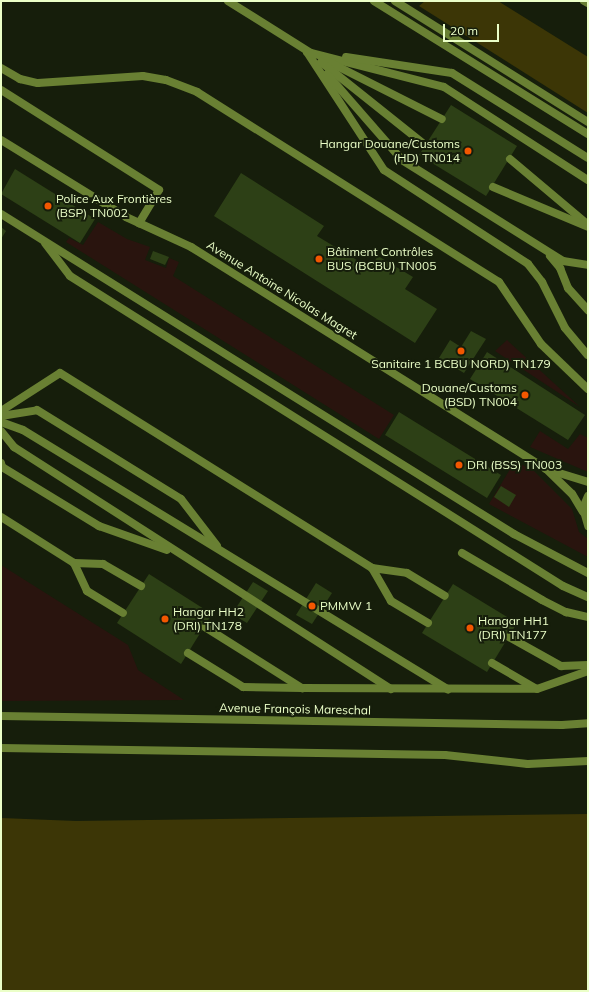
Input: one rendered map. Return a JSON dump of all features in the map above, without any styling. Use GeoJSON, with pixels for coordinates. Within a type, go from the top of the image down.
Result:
{"type":"FeatureCollection","features":[{"type":"Feature","properties":{"kind":"street"},"geometry":{"type":"LineString","coordinates":[[228,1],[307,52],[425,145]]}},
{"type":"Feature","properties":{"kind":"street"},"geometry":{"type":"LineString","coordinates":[[374,1],[588,134]]}},
{"type":"Feature","properties":{"kind":"street"},"geometry":{"type":"LineString","coordinates":[[395,1],[588,122]]}},
{"type":"Feature","properties":{"kind":"street"},"geometry":{"type":"LineString","coordinates":[[584,1],[588,3]]}},
{"type":"Feature","properties":{"kind":"street"},"geometry":{"type":"LineString","coordinates":[[307,52],[442,119]]}},
{"type":"Feature","properties":{"kind":"street"},"geometry":{"type":"LineString","coordinates":[[307,52],[452,73],[588,158]]}},
{"type":"Feature","properties":{"kind":"street"},"geometry":{"type":"LineString","coordinates":[[307,52],[384,170],[528,264],[542,282],[565,328],[588,355]]}},
{"type":"Feature","properties":{"kind":"street"},"geometry":{"type":"LineString","coordinates":[[307,52],[444,87],[588,180]]}},
{"type":"Feature","properties":{"kind":"street"},"geometry":{"type":"LineString","coordinates":[[307,52],[402,160],[547,252],[563,261],[588,265]]}},
{"type":"Feature","properties":{"kind":"street"},"geometry":{"type":"LineString","coordinates":[[1,68],[20,78],[38,83],[143,76],[171,81],[197,92],[499,282],[540,344],[588,389]]}},
{"type":"Feature","properties":{"kind":"street"},"geometry":{"type":"LineString","coordinates":[[1,90],[159,190],[139,223]]}},
{"type":"Feature","properties":{"kind":"street","name":"Avenue Antoine Nicolas Magret"},"geometry":{"type":"LineString","coordinates":[[1,140],[139,223],[190,247],[546,469],[572,494],[583,512],[588,526]]}},
{"type":"Feature","properties":{"kind":"street"},"geometry":{"type":"LineString","coordinates":[[510,160],[588,226]]}},
{"type":"Feature","properties":{"kind":"street"},"geometry":{"type":"LineString","coordinates":[[492,187],[588,226]]}},
{"type":"Feature","properties":{"kind":"street"},"geometry":{"type":"LineString","coordinates":[[1,214],[514,534],[588,574]]}},
{"type":"Feature","properties":{"kind":"street"},"geometry":{"type":"LineString","coordinates":[[42,240],[70,276],[563,586],[588,597]]}},
{"type":"Feature","properties":{"kind":"street"},"geometry":{"type":"LineString","coordinates":[[547,252],[560,268],[568,288],[588,310]]}},
{"type":"Feature","properties":{"kind":"street"},"geometry":{"type":"LineString","coordinates":[[1,411],[60,373],[372,568],[407,573],[445,596]]}},
{"type":"Feature","properties":{"kind":"street"},"geometry":{"type":"LineString","coordinates":[[1,416],[37,410],[180,499],[220,550]]}},
{"type":"Feature","properties":{"kind":"street"},"geometry":{"type":"LineString","coordinates":[[1,422],[23,430],[448,689]]}},
{"type":"Feature","properties":{"kind":"street"},"geometry":{"type":"LineString","coordinates":[[1,431],[14,447],[109,506],[177,553],[391,689]]}},
{"type":"Feature","properties":{"kind":"street"},"geometry":{"type":"LineString","coordinates":[[1,463],[2,467],[99,526],[177,553]]}},
{"type":"Feature","properties":{"kind":"street","name":"Avenue Antoine Nicolas Magret"},"geometry":{"type":"LineString","coordinates":[[546,469],[588,482]]}},
{"type":"Feature","properties":{"kind":"street"},"geometry":{"type":"LineString","coordinates":[[583,512],[588,496]]}},
{"type":"Feature","properties":{"kind":"street"},"geometry":{"type":"LineString","coordinates":[[1,517],[74,563],[103,564],[141,586]]}},
{"type":"Feature","properties":{"kind":"street"},"geometry":{"type":"LineString","coordinates":[[462,553],[554,606],[566,612],[588,617]]}},
{"type":"Feature","properties":{"kind":"street"},"geometry":{"type":"LineString","coordinates":[[74,563],[87,591],[123,613]]}},
{"type":"Feature","properties":{"kind":"street"},"geometry":{"type":"LineString","coordinates":[[372,568],[391,601],[428,623]]}},
{"type":"Feature","properties":{"kind":"street"},"geometry":{"type":"LineString","coordinates":[[205,627],[302,688]]}},
{"type":"Feature","properties":{"kind":"street"},"geometry":{"type":"LineString","coordinates":[[509,637],[561,666],[588,665]]}},
{"type":"Feature","properties":{"kind":"street"},"geometry":{"type":"LineString","coordinates":[[188,653],[244,687],[537,689],[588,671]]}},
{"type":"Feature","properties":{"kind":"street"},"geometry":{"type":"LineString","coordinates":[[492,663],[537,689]]}},
{"type":"Feature","properties":{"kind":"street","name":"Avenue François Mareschal"},"geometry":{"type":"LineString","coordinates":[[1,716],[562,725],[588,723]]}},
{"type":"Feature","properties":{"kind":"street"},"geometry":{"type":"LineString","coordinates":[[1,748],[445,755],[528,764],[588,761]]}},
{"type":"Feature","properties":{"kind":"shaded area"},"geometry":{"type":"Polygon","coordinates":[[[425,1],[498,1],[588,57],[588,113],[419,6],[425,1]]]}},
{"type":"Feature","properties":{"kind":"shaded area"},"geometry":{"type":"Polygon","coordinates":[[[98,222],[127,239],[150,247],[145,260],[166,268],[169,258],[179,262],[173,276],[394,415],[379,439],[66,242],[69,238],[83,245],[98,222]]]}},
{"type":"Feature","properties":{"kind":"shaded area"},"geometry":{"type":"Polygon","coordinates":[[[507,340],[580,407],[495,351],[507,340]]]}},
{"type":"Feature","properties":{"kind":"shaded area"},"geometry":{"type":"Polygon","coordinates":[[[540,431],[568,449],[580,434],[588,438],[588,472],[530,447],[540,431]]]}},
{"type":"Feature","properties":{"kind":"shaded area"},"geometry":{"type":"Polygon","coordinates":[[[515,461],[534,471],[572,509],[579,532],[588,539],[588,557],[489,504],[515,461]]]}},
{"type":"Feature","properties":{"kind":"shaded area"},"geometry":{"type":"Polygon","coordinates":[[[1,565],[128,645],[138,670],[184,700],[1,701],[1,565]]]}},
{"type":"Feature","properties":{"kind":"shaded area"},"geometry":{"type":"Polygon","coordinates":[[[588,814],[588,991],[1,991],[1,818],[76,821],[588,814]]]}},
{"type":"Feature","properties":{"kind":"building","name":"Hangar Douane/Customs (HD) TN014"},"geometry":{"type":"Polygon","coordinates":[[[451,105],[517,146],[486,196],[419,155],[451,105]]]}},
{"type":"Feature","properties":{"kind":"building","name":"Police Aux Frontières (BSP) TN002"},"geometry":{"type":"Polygon","coordinates":[[[15,169],[95,219],[80,243],[1,194],[15,169]]]}},
{"type":"Feature","properties":{"kind":"building","name":"Bâtiment Contrôles BUS (BCBU) TN005"},"geometry":{"type":"Polygon","coordinates":[[[241,173],[324,226],[317,236],[370,268],[378,256],[413,277],[405,289],[437,309],[415,343],[214,216],[241,173]]]}},
{"type":"Feature","properties":{"kind":"building"},"geometry":{"type":"Polygon","coordinates":[[[1,227],[6,231],[1,239],[1,227]]]}},
{"type":"Feature","properties":{"kind":"building"},"geometry":{"type":"Polygon","coordinates":[[[153,251],[169,257],[165,265],[150,259],[153,251]]]}},
{"type":"Feature","properties":{"kind":"building","name":"Sanitaire 1 BCBU NORD) TN179"},"geometry":{"type":"Polygon","coordinates":[[[471,331],[486,339],[464,373],[439,358],[450,340],[461,347],[471,331]]]}},
{"type":"Feature","properties":{"kind":"building","name":"Douane/Customs (BSD) TN004"},"geometry":{"type":"Polygon","coordinates":[[[487,352],[585,415],[568,440],[470,379],[487,352]]]}},
{"type":"Feature","properties":{"kind":"building","name":"DRI (BSS) TN003"},"geometry":{"type":"Polygon","coordinates":[[[399,412],[501,475],[487,498],[385,435],[399,412]]]}},
{"type":"Feature","properties":{"kind":"building"},"geometry":{"type":"Polygon","coordinates":[[[501,486],[516,495],[509,507],[494,497],[501,486]]]}},
{"type":"Feature","properties":{"kind":"building","name":"Hangar HH2 (DRI) TN178"},"geometry":{"type":"Polygon","coordinates":[[[149,574],[212,614],[181,664],[117,623],[149,574]]]}},
{"type":"Feature","properties":{"kind":"building"},"geometry":{"type":"Polygon","coordinates":[[[253,582],[268,591],[247,623],[232,614],[253,582]]]}},
{"type":"Feature","properties":{"kind":"building","name":"PMMW 1"},"geometry":{"type":"Polygon","coordinates":[[[316,583],[332,593],[312,624],[296,615],[316,583]]]}},
{"type":"Feature","properties":{"kind":"building","name":"Hangar HH1 (DRI) TN177"},"geometry":{"type":"Polygon","coordinates":[[[453,584],[517,623],[487,672],[422,633],[453,584]]]}},
{"type":"Feature","properties":{"kind":"place","name":"Hangar Douane/Customs (HD) TN014"},"geometry":{"type":"Point","coordinates":[468,151]}},
{"type":"Feature","properties":{"kind":"place","name":"Police Aux Frontières (BSP) TN002"},"geometry":{"type":"Point","coordinates":[48,206]}},
{"type":"Feature","properties":{"kind":"place","name":"Bâtiment Contrôles BUS (BCBU) TN005"},"geometry":{"type":"Point","coordinates":[319,259]}},
{"type":"Feature","properties":{"kind":"place","name":"Sanitaire 1 BCBU NORD) TN179"},"geometry":{"type":"Point","coordinates":[461,351]}},
{"type":"Feature","properties":{"kind":"place","name":"Douane/Customs (BSD) TN004"},"geometry":{"type":"Point","coordinates":[525,395]}},
{"type":"Feature","properties":{"kind":"place","name":"DRI (BSS) TN003"},"geometry":{"type":"Point","coordinates":[459,465]}},
{"type":"Feature","properties":{"kind":"place","name":"PMMW 1"},"geometry":{"type":"Point","coordinates":[312,606]}},
{"type":"Feature","properties":{"kind":"place","name":"Hangar HH2 (DRI) TN178"},"geometry":{"type":"Point","coordinates":[165,619]}},
{"type":"Feature","properties":{"kind":"place","name":"Hangar HH1 (DRI) TN177"},"geometry":{"type":"Point","coordinates":[470,628]}}]}
